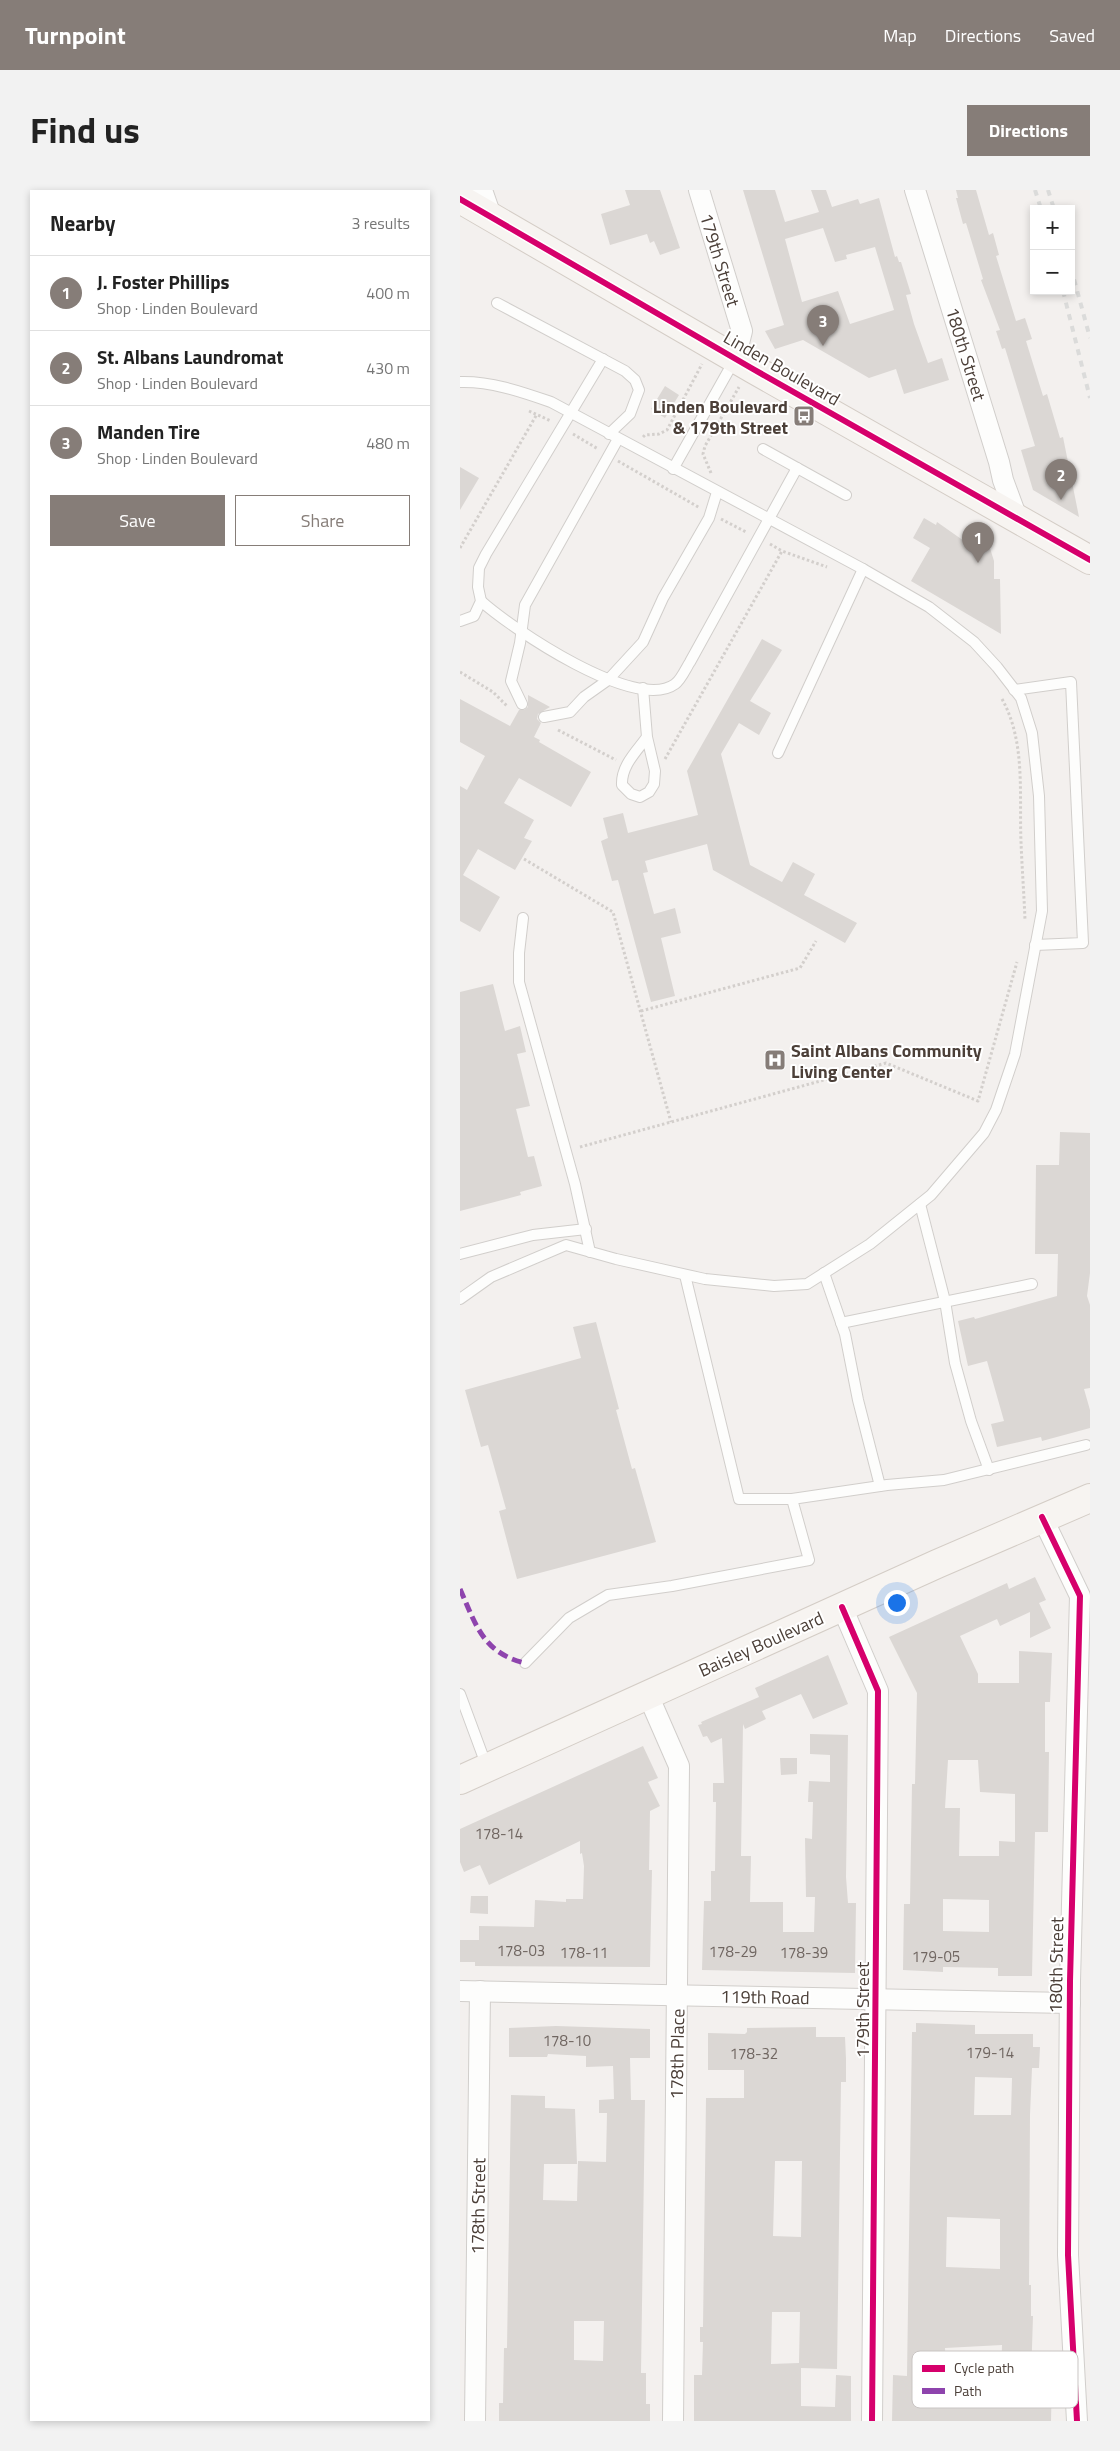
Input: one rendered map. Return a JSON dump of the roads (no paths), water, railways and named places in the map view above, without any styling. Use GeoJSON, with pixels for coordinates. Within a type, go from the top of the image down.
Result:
{"type":"FeatureCollection","features":[{"type":"Feature","properties":{"kind":"main road","name":"Linden Boulevard"},"geometry":{"type":"LineString","coordinates":[[460,199],[1090,560]]}},
{"type":"Feature","properties":{"kind":"main road","name":"Baisley Boulevard"},"geometry":{"type":"LineString","coordinates":[[460,1780],[1042,1517],[1090,1498]]}},
{"type":"Feature","properties":{"kind":"street"},"geometry":{"type":"LineString","coordinates":[[482,190],[491,216]]}},
{"type":"Feature","properties":{"kind":"street","name":"179th Street"},"geometry":{"type":"LineString","coordinates":[[699,190],[742,331],[735,358]]}},
{"type":"Feature","properties":{"kind":"street","name":"180th Street"},"geometry":{"type":"LineString","coordinates":[[915,190],[999,462],[1002,480],[1017,518]]}},
{"type":"Feature","properties":{"kind":"street","name":"180th Street"},"geometry":{"type":"LineString","coordinates":[[1042,1517],[1080,1596],[1070,2003],[1068,2255],[1073,2351]]}},
{"type":"Feature","properties":{"kind":"street","name":"179th Street"},"geometry":{"type":"LineString","coordinates":[[842,1607],[878,1691],[877,1999],[872,2421]]}},
{"type":"Feature","properties":{"kind":"street","name":"178th Place"},"geometry":{"type":"LineString","coordinates":[[648,1694],[680,1766],[673,2421]]}},
{"type":"Feature","properties":{"kind":"street","name":"119th Road"},"geometry":{"type":"LineString","coordinates":[[460,1991],[1070,2003]]}},
{"type":"Feature","properties":{"kind":"street","name":"178th Street"},"geometry":{"type":"LineString","coordinates":[[475,2421],[480,1991]]}},
{"type":"Feature","properties":{"kind":"street","name":"180th Street"},"geometry":{"type":"LineString","coordinates":[[1076,2408],[1077,2421]]}},
{"type":"Feature","properties":{"kind":"lane"},"geometry":{"type":"LineString","coordinates":[[497,303],[625,371],[635,380],[639,390],[630,414],[613,436],[608,456],[525,605],[522,631],[511,681],[522,704]]}},
{"type":"Feature","properties":{"kind":"lane"},"geometry":{"type":"LineString","coordinates":[[672,469],[735,358]]}},
{"type":"Feature","properties":{"kind":"lane"},"geometry":{"type":"LineString","coordinates":[[460,621],[474,616],[480,601],[478,587],[479,568],[486,554],[603,359]]}},
{"type":"Feature","properties":{"kind":"lane"},"geometry":{"type":"LineString","coordinates":[[460,382],[471,381],[512,389],[551,402],[929,607],[966,636],[996,667],[1021,698],[1032,733],[1039,796],[1042,911],[1015,1054],[996,1110],[984,1133],[931,1195],[870,1244],[807,1284],[774,1286],[705,1279],[566,1245],[491,1277],[460,1299]]}},
{"type":"Feature","properties":{"kind":"lane"},"geometry":{"type":"LineString","coordinates":[[763,450],[846,495]]}},
{"type":"Feature","properties":{"kind":"lane"},"geometry":{"type":"LineString","coordinates":[[480,601],[500,618],[559,655],[608,680],[661,690],[675,684],[690,662],[797,468]]}},
{"type":"Feature","properties":{"kind":"lane"},"geometry":{"type":"LineString","coordinates":[[544,717],[570,712],[584,696],[608,680],[643,642],[663,598],[710,514],[717,492]]}},
{"type":"Feature","properties":{"kind":"lane"},"geometry":{"type":"LineString","coordinates":[[778,753],[856,580],[863,570]]}},
{"type":"Feature","properties":{"kind":"lane"},"geometry":{"type":"LineString","coordinates":[[1014,690],[1071,682],[1083,943],[1035,945]]}},
{"type":"Feature","properties":{"kind":"lane"},"geometry":{"type":"LineString","coordinates":[[643,688],[647,738],[655,771],[654,784],[649,792],[640,797],[631,794],[622,785],[622,776],[626,766],[647,738]]}},
{"type":"Feature","properties":{"kind":"lane"},"geometry":{"type":"LineString","coordinates":[[523,918],[519,953],[519,982],[586,1229],[590,1252]]}},
{"type":"Feature","properties":{"kind":"lane"},"geometry":{"type":"LineString","coordinates":[[920,1204],[945,1301],[954,1363],[971,1421],[990,1470]]}},
{"type":"Feature","properties":{"kind":"lane"},"geometry":{"type":"LineString","coordinates":[[460,1254],[534,1234],[586,1229]]}},
{"type":"Feature","properties":{"kind":"lane"},"geometry":{"type":"LineString","coordinates":[[824,1273],[841,1324],[880,1486]]}},
{"type":"Feature","properties":{"kind":"lane"},"geometry":{"type":"LineString","coordinates":[[685,1275],[739,1498],[792,1500],[880,1486],[944,1480],[990,1470],[1086,1444]]}},
{"type":"Feature","properties":{"kind":"lane"},"geometry":{"type":"LineString","coordinates":[[841,1324],[1032,1284]]}},
{"type":"Feature","properties":{"kind":"lane"},"geometry":{"type":"LineString","coordinates":[[525,1663],[569,1618],[608,1595],[672,1586],[809,1560],[792,1500]]}},
{"type":"Feature","properties":{"kind":"lane"},"geometry":{"type":"LineString","coordinates":[[460,1694],[487,1768]]}},
{"type":"Feature","properties":{"kind":"railway"},"geometry":{"type":"LineString","coordinates":[[1035,190],[1040,205]]}},
{"type":"Feature","properties":{"kind":"railway"},"geometry":{"type":"LineString","coordinates":[[1048,190],[1053,205]]}},
{"type":"Feature","properties":{"kind":"railway"},"geometry":{"type":"LineString","coordinates":[[1075,283],[1090,338]]}},
{"type":"Feature","properties":{"kind":"railway"},"geometry":{"type":"LineString","coordinates":[[1064,295],[1090,398]]}},
{"type":"Feature","properties":{"kind":"place","name":"Manden Tire"},"geometry":{"type":"Point","coordinates":[823,346]}},
{"type":"Feature","properties":{"kind":"place","name":"Linden Boulevard & 179th Street"},"geometry":{"type":"Point","coordinates":[804,416]}},
{"type":"Feature","properties":{"kind":"place","name":"St. Albans Laundromat"},"geometry":{"type":"Point","coordinates":[1061,500]}},
{"type":"Feature","properties":{"kind":"place","name":"J. Foster Phillips"},"geometry":{"type":"Point","coordinates":[978,563]}},
{"type":"Feature","properties":{"kind":"place","name":"Saint Albans Community Living Center"},"geometry":{"type":"Point","coordinates":[775,1060]}}]}
